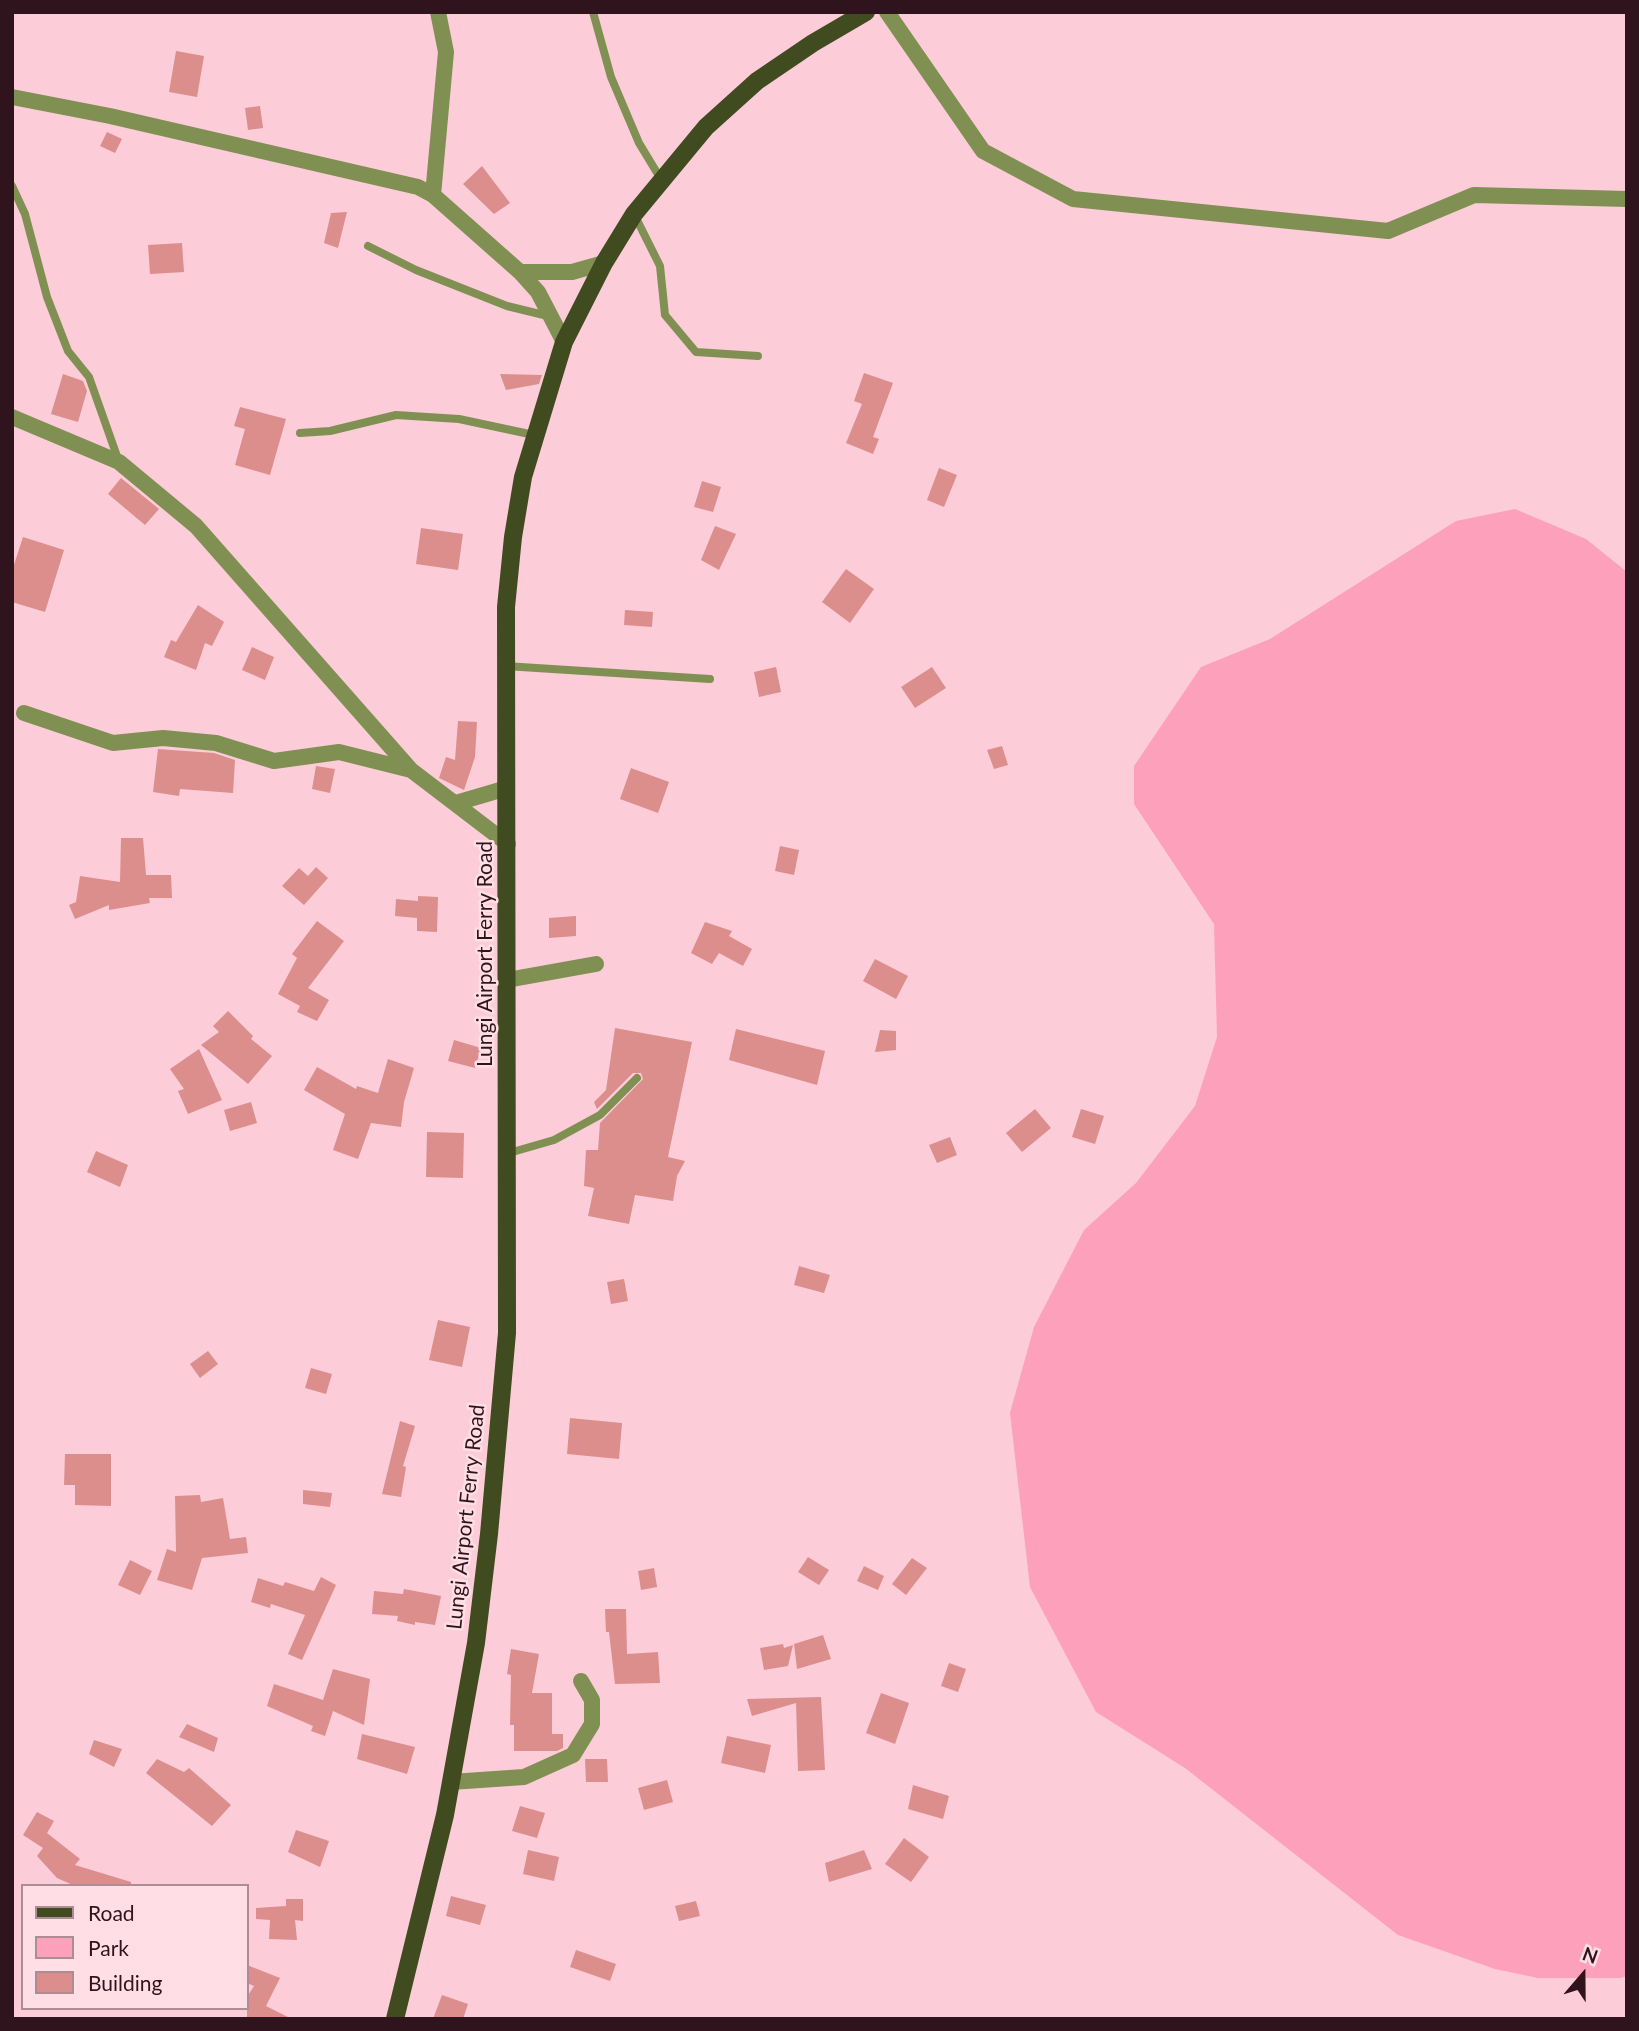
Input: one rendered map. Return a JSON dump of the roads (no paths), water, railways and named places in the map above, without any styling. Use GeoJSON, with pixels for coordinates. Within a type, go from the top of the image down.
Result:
{"type":"FeatureCollection","features":[{"type":"Feature","properties":{"kind":"main road","name":"Lungi Airport Ferry Road"},"geometry":{"type":"LineString","coordinates":[[395,2019],[451,1782],[476,1643],[489,1534],[506,1333],[509,1153],[505,666],[513,537],[534,436],[564,342],[604,263],[634,214],[706,127],[757,81],[813,43],[866,12]]}},
{"type":"Feature","properties":{"kind":"street"},"geometry":{"type":"LineString","coordinates":[[433,195],[446,52],[438,12]]}},
{"type":"Feature","properties":{"kind":"street"},"geometry":{"type":"LineString","coordinates":[[887,12],[983,151],[1073,199],[1388,231],[1474,195],[1627,199]]}},
{"type":"Feature","properties":{"kind":"street"},"geometry":{"type":"LineString","coordinates":[[12,97],[123,119],[418,187],[433,195],[520,272],[538,292],[564,342]]}},
{"type":"Feature","properties":{"kind":"street"},"geometry":{"type":"LineString","coordinates":[[520,272],[572,271],[604,263]]}},
{"type":"Feature","properties":{"kind":"street"},"geometry":{"type":"LineString","coordinates":[[12,417],[119,462],[196,526],[411,770],[508,844]]}},
{"type":"Feature","properties":{"kind":"street"},"geometry":{"type":"LineString","coordinates":[[24,713],[113,743],[163,738],[216,743],[274,761],[339,752],[411,770]]}},
{"type":"Feature","properties":{"kind":"street"},"geometry":{"type":"LineString","coordinates":[[456,803],[507,788]]}},
{"type":"Feature","properties":{"kind":"street"},"geometry":{"type":"LineString","coordinates":[[507,980],[596,964]]}},
{"type":"Feature","properties":{"kind":"street"},"geometry":{"type":"LineString","coordinates":[[451,1782],[524,1777],[573,1755],[592,1724],[592,1700],[581,1681]]}},
{"type":"Feature","properties":{"kind":"lane"},"geometry":{"type":"LineString","coordinates":[[593,12],[611,77],[639,143],[662,181]]}},
{"type":"Feature","properties":{"kind":"lane"},"geometry":{"type":"LineString","coordinates":[[12,187],[25,215],[47,297],[59,330],[68,351],[89,377],[119,462]]}},
{"type":"Feature","properties":{"kind":"lane"},"geometry":{"type":"LineString","coordinates":[[634,214],[660,267],[665,315],[696,352],[758,356]]}},
{"type":"Feature","properties":{"kind":"lane"},"geometry":{"type":"LineString","coordinates":[[368,246],[416,270],[507,306],[551,317]]}},
{"type":"Feature","properties":{"kind":"lane"},"geometry":{"type":"LineString","coordinates":[[300,433],[330,430],[396,415],[459,419],[534,436]]}},
{"type":"Feature","properties":{"kind":"lane"},"geometry":{"type":"LineString","coordinates":[[505,666],[710,679]]}},
{"type":"Feature","properties":{"kind":"lane"},"geometry":{"type":"LineString","coordinates":[[509,1153],[554,1140],[600,1115],[637,1078]]}}]}
